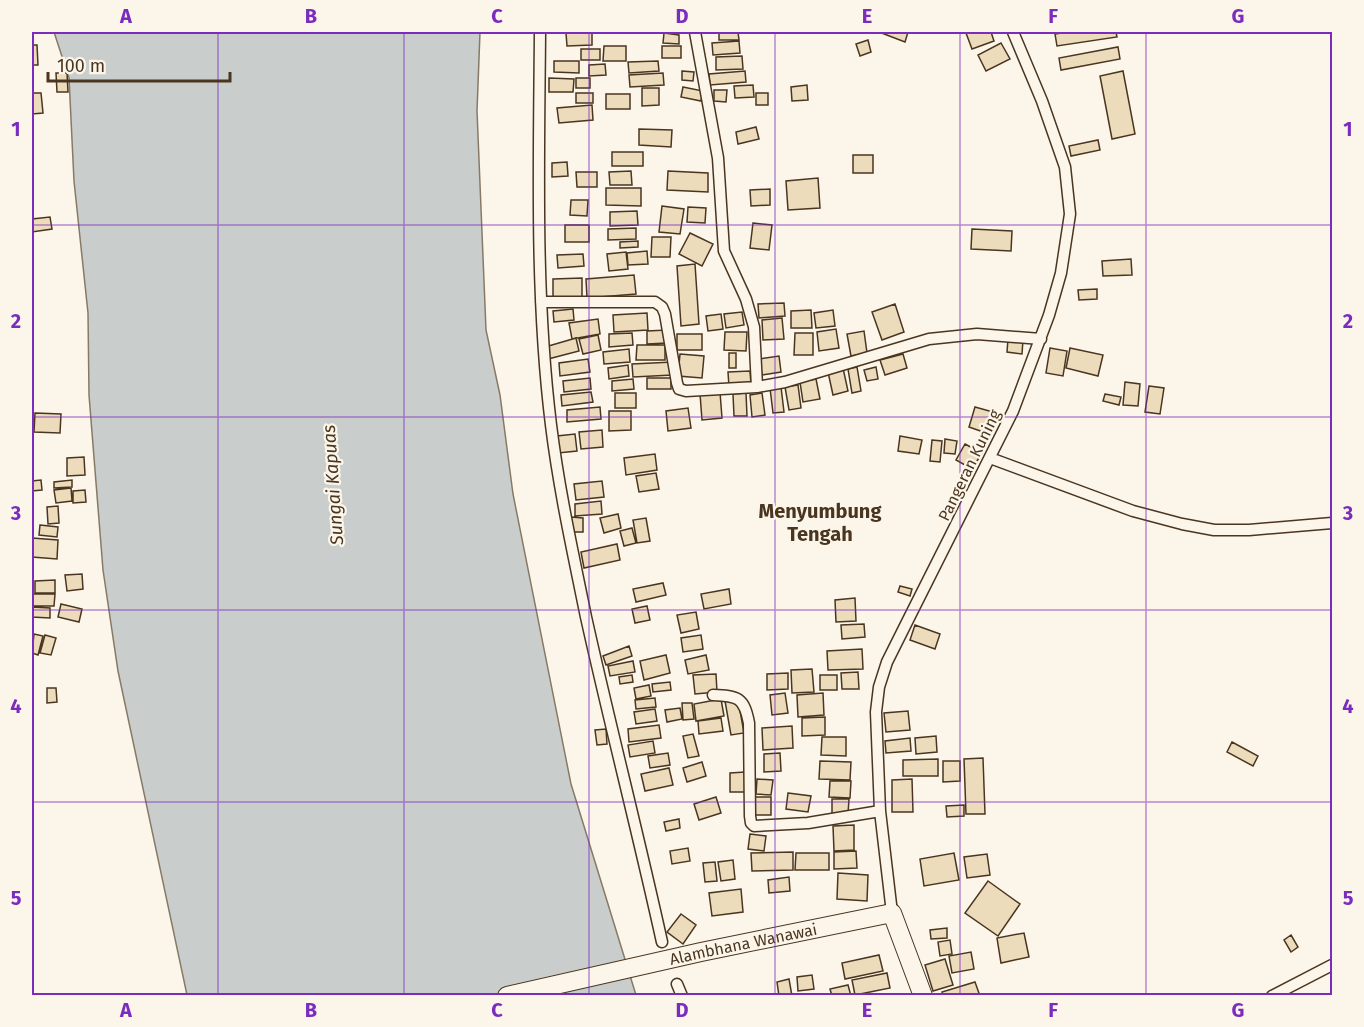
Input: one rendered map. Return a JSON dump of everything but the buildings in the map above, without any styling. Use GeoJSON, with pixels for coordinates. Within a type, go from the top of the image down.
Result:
{"type":"FeatureCollection","features":[{"type":"Feature","properties":{"kind":"main road","name":"Alambhana Wanawai"},"geometry":{"type":"LineString","coordinates":[[507,996],[701,952],[892,913]]}},
{"type":"Feature","properties":{"kind":"main road"},"geometry":{"type":"LineString","coordinates":[[892,913],[923,996]]}},
{"type":"Feature","properties":{"kind":"street"},"geometry":{"type":"LineString","coordinates":[[540,32],[538,201],[543,349],[551,426],[567,532],[592,648],[662,942]]}},
{"type":"Feature","properties":{"kind":"street"},"geometry":{"type":"LineString","coordinates":[[694,32],[718,158],[724,251],[746,299],[754,327],[757,387]]}},
{"type":"Feature","properties":{"kind":"street","name":"Pangeran Kuning"},"geometry":{"type":"LineString","coordinates":[[892,913],[880,811],[876,712],[879,687],[909,616],[1013,411],[1041,339],[1061,273],[1070,214],[1065,167],[1042,101],[1013,32]]}},
{"type":"Feature","properties":{"kind":"street"},"geometry":{"type":"LineString","coordinates":[[541,302],[655,302],[662,307],[665,314],[679,389],[694,392],[757,387],[816,373],[929,339],[977,334],[1041,339]]}},
{"type":"Feature","properties":{"kind":"street"},"geometry":{"type":"LineString","coordinates":[[990,458],[1133,511],[1182,524],[1214,530],[1250,530],[1332,523]]}},
{"type":"Feature","properties":{"kind":"street"},"geometry":{"type":"LineString","coordinates":[[713,695],[733,696],[740,699],[747,712],[750,816],[754,826],[808,823],[880,811]]}},
{"type":"Feature","properties":{"kind":"street"},"geometry":{"type":"LineString","coordinates":[[1272,996],[1332,965]]}},
{"type":"Feature","properties":{"kind":"street"},"geometry":{"type":"LineString","coordinates":[[677,984],[682,996]]}},
{"type":"Feature","properties":{"kind":"water","name":"Sungai Kapuas"},"geometry":{"type":"Polygon","coordinates":[[[54,32],[480,32],[477,111],[486,330],[500,395],[513,494],[571,784],[636,995],[187,995],[118,671],[103,570],[89,395],[88,313],[74,181],[69,78],[54,32]]]}},
{"type":"Feature","properties":{"kind":"district","name":"Menyumbung Tengah"},"geometry":{"type":"Point","coordinates":[820,522]}}]}
